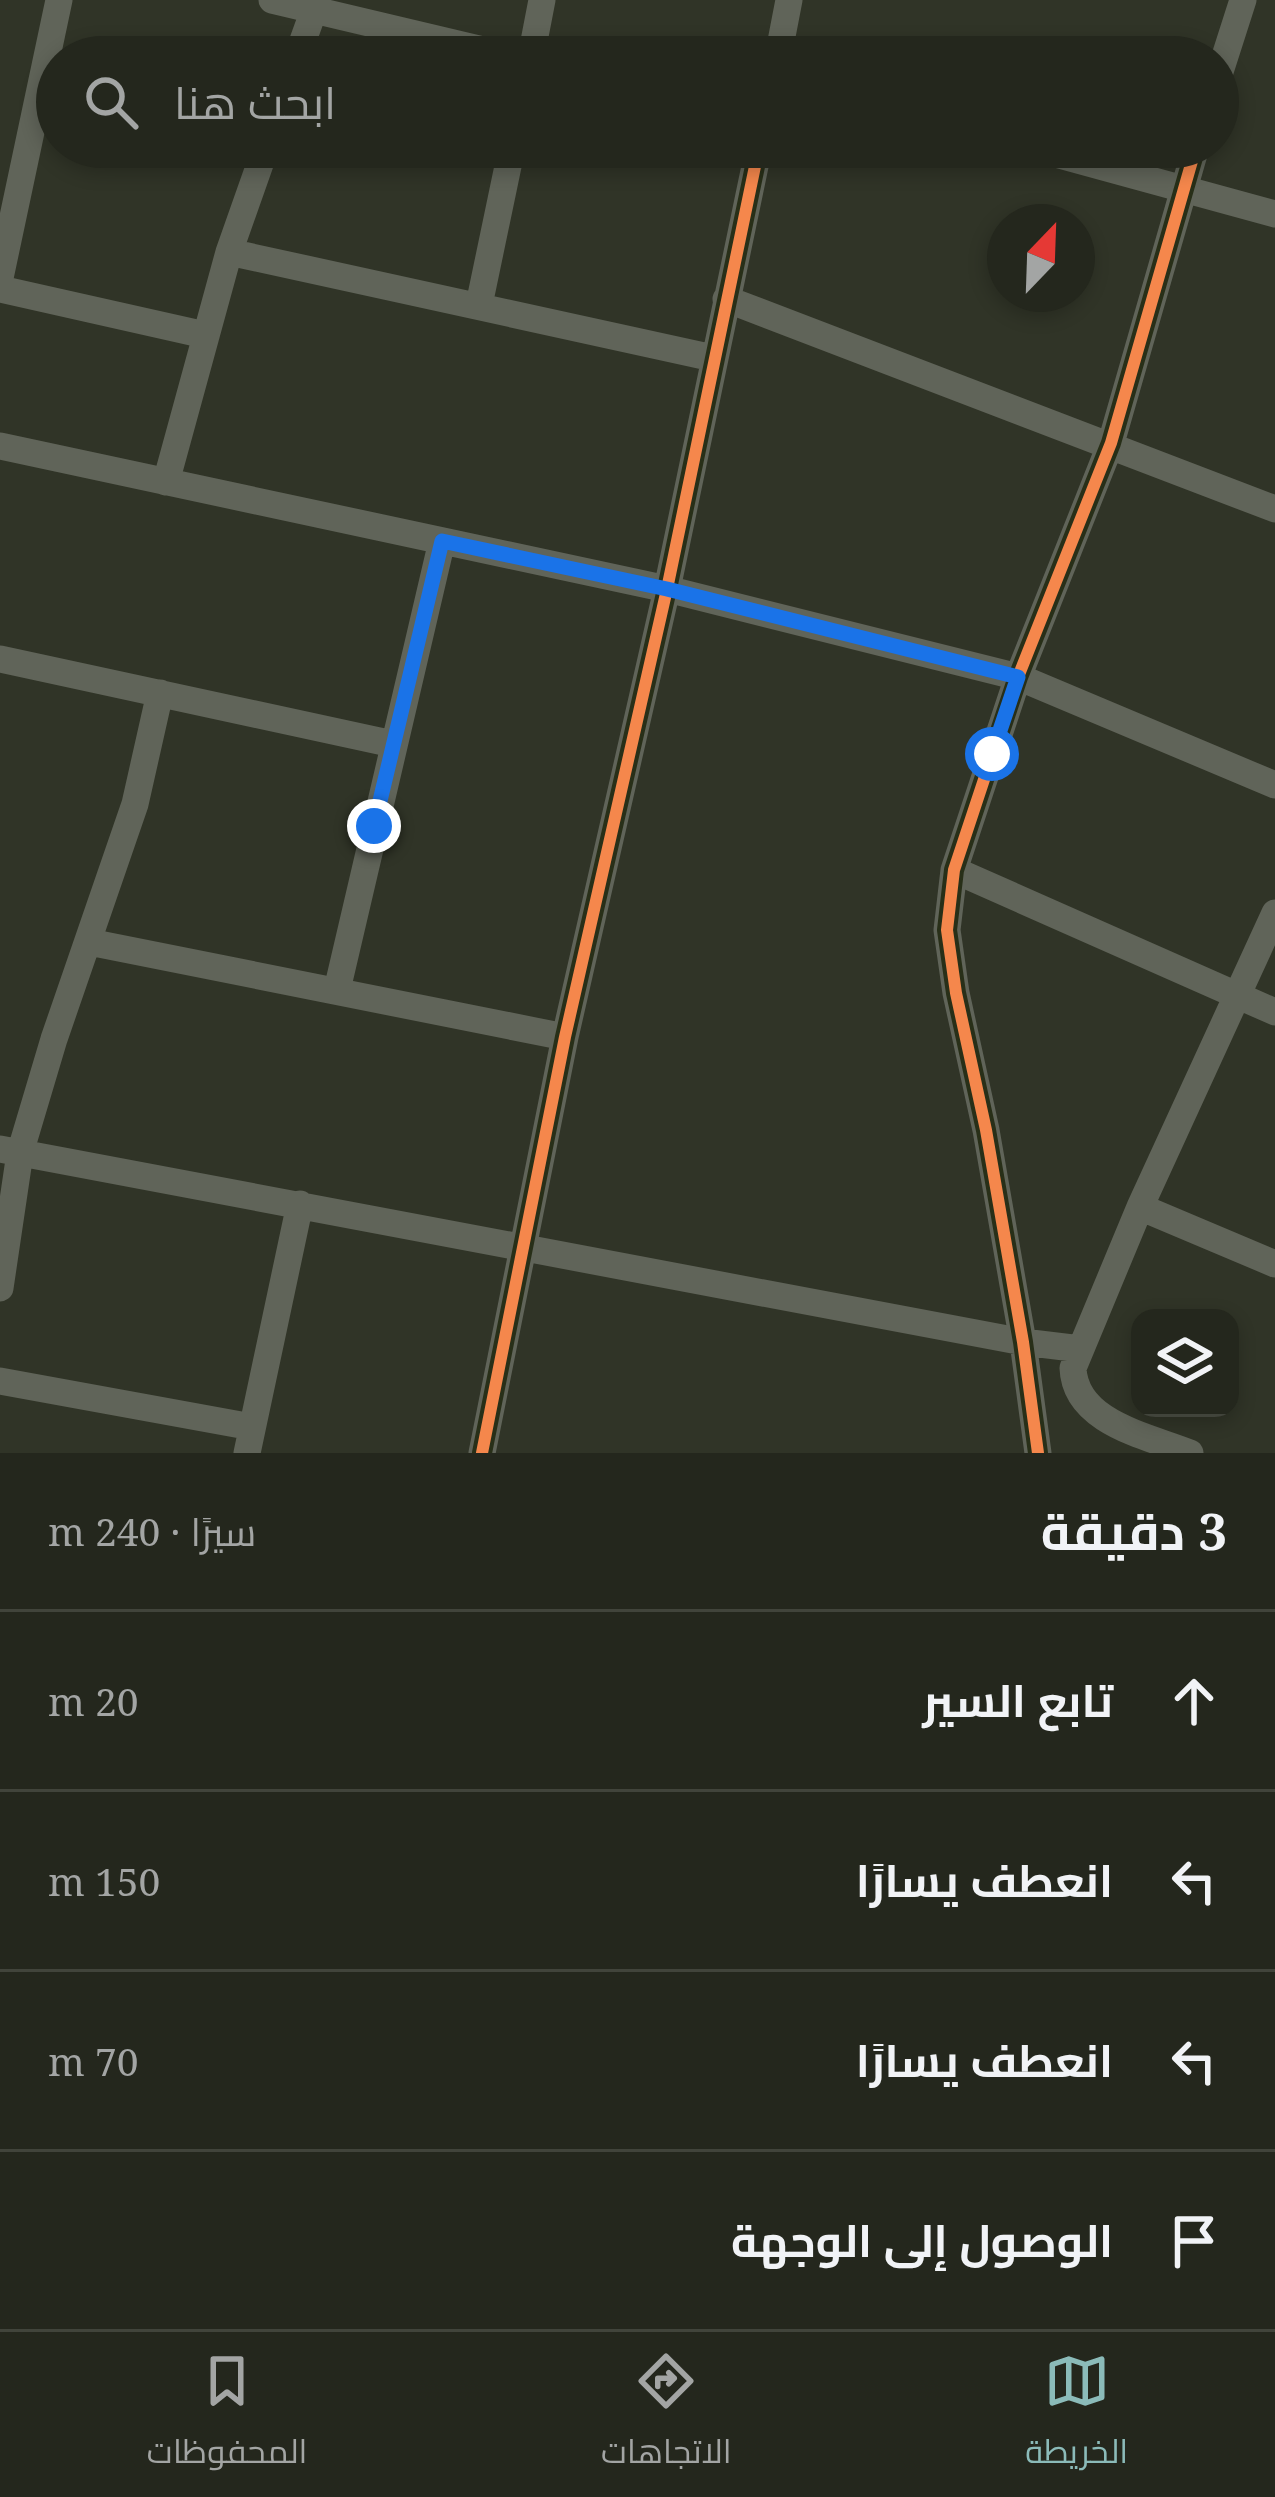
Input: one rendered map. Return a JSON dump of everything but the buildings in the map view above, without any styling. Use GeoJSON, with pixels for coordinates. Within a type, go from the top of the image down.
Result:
{"type":"FeatureCollection","features":[{"type":"Feature","properties":{"kind":"street"},"geometry":{"type":"LineString","coordinates":[[50,36],[58,0]]}},
{"type":"Feature","properties":{"kind":"street"},"geometry":{"type":"LineString","coordinates":[[272,0],[424,36]]}},
{"type":"Feature","properties":{"kind":"street"},"geometry":{"type":"LineString","coordinates":[[535,36],[542,0]]}},
{"type":"Feature","properties":{"kind":"street"},"geometry":{"type":"LineString","coordinates":[[782,36],[789,0]]}},
{"type":"Feature","properties":{"kind":"street"},"geometry":{"type":"LineString","coordinates":[[1231,36],[1243,0]]}},
{"type":"Feature","properties":{"kind":"street"},"geometry":{"type":"LineString","coordinates":[[305,36],[314,10]]}},
{"type":"Feature","properties":{"kind":"street"},"geometry":{"type":"LineString","coordinates":[[0,278],[36,105]]}},
{"type":"Feature","properties":{"kind":"street"},"geometry":{"type":"LineString","coordinates":[[166,482],[229,252],[259,168]]}},
{"type":"Feature","properties":{"kind":"street"},"geometry":{"type":"LineString","coordinates":[[479,305],[508,168]]}},
{"type":"Feature","properties":{"kind":"street"},"geometry":{"type":"LineString","coordinates":[[482,1453],[565,1037],[667,589],[754,168]]}},
{"type":"Feature","properties":{"kind":"street"},"geometry":{"type":"LineString","coordinates":[[1109,168],[1275,214]]}},
{"type":"Feature","properties":{"kind":"street"},"geometry":{"type":"LineString","coordinates":[[1038,1453],[986,1130],[956,993],[947,930],[954,870],[1018,677],[1111,443],[1190,168]]}},
{"type":"Feature","properties":{"kind":"street"},"geometry":{"type":"LineString","coordinates":[[229,252],[713,358]]}},
{"type":"Feature","properties":{"kind":"street"},"geometry":{"type":"LineString","coordinates":[[0,289],[205,335]]}},
{"type":"Feature","properties":{"kind":"street"},"geometry":{"type":"LineString","coordinates":[[726,299],[1275,509]]}},
{"type":"Feature","properties":{"kind":"street"},"geometry":{"type":"LineString","coordinates":[[0,446],[667,589],[1018,677],[1275,785]]}},
{"type":"Feature","properties":{"kind":"street"},"geometry":{"type":"LineString","coordinates":[[337,990],[442,541]]}},
{"type":"Feature","properties":{"kind":"street"},"geometry":{"type":"LineString","coordinates":[[0,659],[393,744]]}},
{"type":"Feature","properties":{"kind":"street"},"geometry":{"type":"LineString","coordinates":[[0,1288],[10,1151],[89,943],[135,804],[160,693]]}},
{"type":"Feature","properties":{"kind":"street"},"geometry":{"type":"LineString","coordinates":[[954,870],[1275,1012]]}},
{"type":"Feature","properties":{"kind":"street"},"geometry":{"type":"LineString","coordinates":[[1190,1453],[1087,1406],[1073,1382],[1073,1369],[1140,1207],[1275,913]]}},
{"type":"Feature","properties":{"kind":"street"},"geometry":{"type":"LineString","coordinates":[[89,943],[565,1037]]}},
{"type":"Feature","properties":{"kind":"street"},"geometry":{"type":"LineString","coordinates":[[10,1151],[1023,1342],[1081,1348]]}},
{"type":"Feature","properties":{"kind":"street"},"geometry":{"type":"LineString","coordinates":[[0,1381],[250,1440],[300,1204]]}},
{"type":"Feature","properties":{"kind":"street"},"geometry":{"type":"LineString","coordinates":[[1140,1207],[1275,1264]]}},
{"type":"Feature","properties":{"kind":"cycle path"},"geometry":{"type":"LineString","coordinates":[[482,1453],[565,1037],[667,589],[755,168]]}},
{"type":"Feature","properties":{"kind":"cycle path"},"geometry":{"type":"LineString","coordinates":[[1038,1453],[986,1130],[956,993],[947,930],[954,870],[1018,677],[1111,443],[1190,168]]}},
{"type":"Feature","properties":{"kind":"route"},"geometry":{"type":"LineString","coordinates":[[374,826],[442,541],[667,589],[1018,677],[992,754]]}}]}
